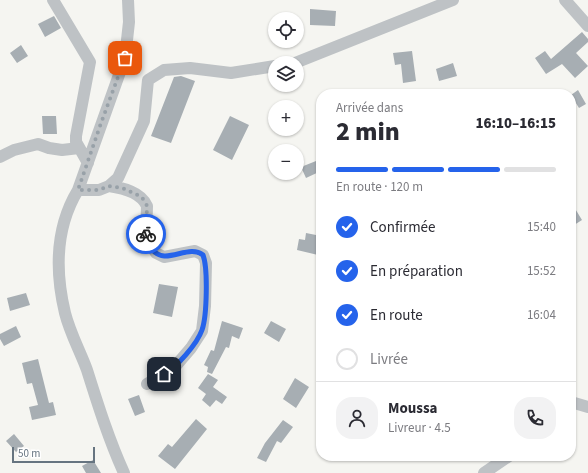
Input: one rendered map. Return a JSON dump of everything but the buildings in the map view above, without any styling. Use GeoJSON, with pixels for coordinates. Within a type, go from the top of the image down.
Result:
{"type":"FeatureCollection","features":[{"type":"Feature","properties":{"kind":"street"},"geometry":{"type":"LineString","coordinates":[[53,0],[90,62],[77,127],[76,142],[88,163]]}},
{"type":"Feature","properties":{"kind":"street"},"geometry":{"type":"LineString","coordinates":[[124,473],[111,446],[86,369],[65,314],[61,293],[58,254],[64,218],[78,190],[125,58],[129,22],[128,0]]}},
{"type":"Feature","properties":{"kind":"street"},"geometry":{"type":"LineString","coordinates":[[304,59],[453,0]]}},
{"type":"Feature","properties":{"kind":"street"},"geometry":{"type":"LineString","coordinates":[[564,0],[588,26]]}},
{"type":"Feature","properties":{"kind":"street"},"geometry":{"type":"LineString","coordinates":[[78,190],[99,190],[109,186],[118,178],[144,121],[148,80],[164,70],[190,68],[231,73],[268,67]]}},
{"type":"Feature","properties":{"kind":"street"},"geometry":{"type":"LineString","coordinates":[[0,157],[14,150],[38,144],[49,148],[62,150],[79,148]]}},
{"type":"Feature","properties":{"kind":"street"},"geometry":{"type":"LineString","coordinates":[[109,186],[131,192],[145,201],[147,206],[146,238],[156,254],[164,257],[195,252],[203,255],[206,263],[205,306],[202,331],[191,348],[173,369],[147,384]]}},
{"type":"Feature","properties":{"kind":"street"},"geometry":{"type":"LineString","coordinates":[[576,403],[588,407]]}},
{"type":"Feature","properties":{"kind":"street"},"geometry":{"type":"LineString","coordinates":[[484,473],[502,461]]}},
{"type":"Feature","properties":{"kind":"way so far"},"geometry":{"type":"LineString","coordinates":[[125,58],[78,190],[99,190],[109,186],[122,188],[140,196],[145,201],[147,206],[146,234]]}},
{"type":"Feature","properties":{"kind":"route"},"geometry":{"type":"LineString","coordinates":[[146,234],[146,238],[156,254],[164,257],[195,252],[203,255],[206,263],[205,306],[202,331],[191,348],[173,369],[164,374]]}}]}
